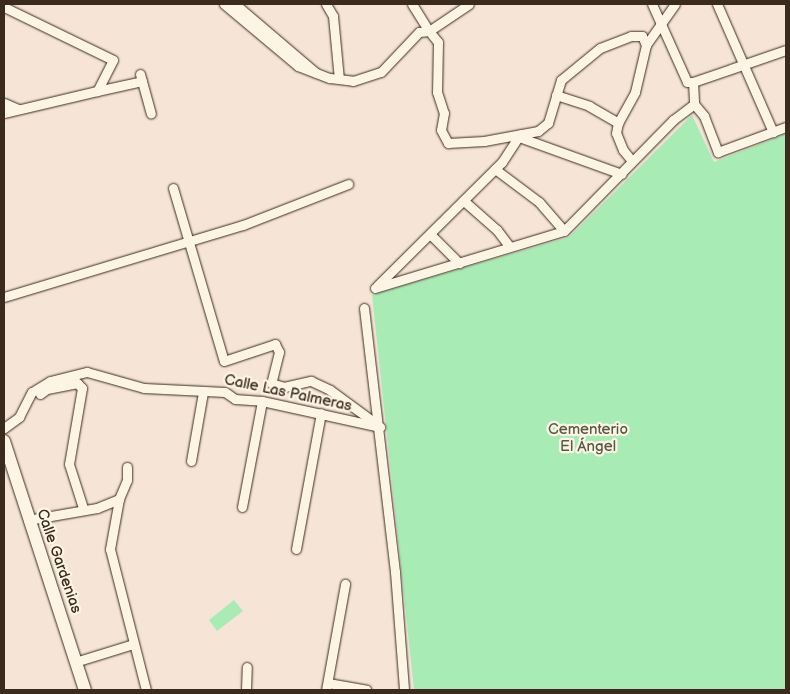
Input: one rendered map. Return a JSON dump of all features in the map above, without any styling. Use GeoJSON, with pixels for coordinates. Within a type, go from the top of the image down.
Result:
{"type":"FeatureCollection","features":[{"type":"Feature","properties":{"kind":"street"},"geometry":{"type":"LineString","coordinates":[[224,4],[298,66],[316,73],[353,81],[381,72],[419,32],[429,31],[469,4]]}},
{"type":"Feature","properties":{"kind":"street"},"geometry":{"type":"LineString","coordinates":[[235,4],[316,73]]}},
{"type":"Feature","properties":{"kind":"street"},"geometry":{"type":"LineString","coordinates":[[326,4],[333,16],[339,79]]}},
{"type":"Feature","properties":{"kind":"street"},"geometry":{"type":"LineString","coordinates":[[412,4],[438,42],[437,92],[444,113],[441,130],[444,139],[456,143],[519,136],[545,128],[561,80],[607,44],[642,36],[646,46]]}},
{"type":"Feature","properties":{"kind":"street"},"geometry":{"type":"LineString","coordinates":[[652,4],[687,82],[693,82],[786,50]]}},
{"type":"Feature","properties":{"kind":"street"},"geometry":{"type":"LineString","coordinates":[[632,161],[623,150],[616,133],[618,123],[635,92],[646,46],[675,4]]}},
{"type":"Feature","properties":{"kind":"street"},"geometry":{"type":"LineString","coordinates":[[717,4],[773,132]]}},
{"type":"Feature","properties":{"kind":"street"},"geometry":{"type":"LineString","coordinates":[[4,7],[113,60],[97,91]]}},
{"type":"Feature","properties":{"kind":"street"},"geometry":{"type":"LineString","coordinates":[[4,113],[97,91],[141,78],[150,114]]}},
{"type":"Feature","properties":{"kind":"street"},"geometry":{"type":"LineString","coordinates":[[693,82],[694,104],[704,116],[718,152],[786,127]]}},
{"type":"Feature","properties":{"kind":"street"},"geometry":{"type":"LineString","coordinates":[[556,95],[589,106],[618,123]]}},
{"type":"Feature","properties":{"kind":"street"},"geometry":{"type":"LineString","coordinates":[[4,104],[18,109]]}},
{"type":"Feature","properties":{"kind":"street"},"geometry":{"type":"LineString","coordinates":[[519,136],[495,168],[464,201],[375,288],[564,231],[673,120],[694,104]]}},
{"type":"Feature","properties":{"kind":"street"},"geometry":{"type":"LineString","coordinates":[[519,136],[622,174]]}},
{"type":"Feature","properties":{"kind":"street"},"geometry":{"type":"LineString","coordinates":[[495,168],[539,202],[564,231]]}},
{"type":"Feature","properties":{"kind":"street"},"geometry":{"type":"LineString","coordinates":[[4,297],[243,225],[348,184]]}},
{"type":"Feature","properties":{"kind":"street"},"geometry":{"type":"LineString","coordinates":[[173,188],[224,361],[276,344],[279,352],[271,383],[284,387],[311,381],[330,390],[380,426]]}},
{"type":"Feature","properties":{"kind":"street"},"geometry":{"type":"LineString","coordinates":[[464,201],[497,230],[510,247]]}},
{"type":"Feature","properties":{"kind":"street"},"geometry":{"type":"LineString","coordinates":[[431,235],[459,262]]}},
{"type":"Feature","properties":{"kind":"street"},"geometry":{"type":"LineString","coordinates":[[364,308],[380,426],[404,690]]}},
{"type":"Feature","properties":{"kind":"street","name":"Calle Las Palmeras"},"geometry":{"type":"LineString","coordinates":[[4,428],[19,417],[32,392],[50,381],[87,372],[144,388],[225,392],[235,400],[262,401],[380,426]]}},
{"type":"Feature","properties":{"kind":"street"},"geometry":{"type":"LineString","coordinates":[[25,406],[46,389],[77,383],[82,388],[69,464],[83,508]]}},
{"type":"Feature","properties":{"kind":"street"},"geometry":{"type":"LineString","coordinates":[[191,461],[203,392]]}},
{"type":"Feature","properties":{"kind":"street"},"geometry":{"type":"LineString","coordinates":[[242,507],[262,401]]}},
{"type":"Feature","properties":{"kind":"street"},"geometry":{"type":"LineString","coordinates":[[296,549],[321,413]]}},
{"type":"Feature","properties":{"kind":"street","name":"Calle Gardenias"},"geometry":{"type":"LineString","coordinates":[[4,441],[28,520],[85,690]]}},
{"type":"Feature","properties":{"kind":"street"},"geometry":{"type":"LineString","coordinates":[[127,467],[127,480],[119,499],[110,549],[146,690]]}},
{"type":"Feature","properties":{"kind":"street"},"geometry":{"type":"LineString","coordinates":[[28,520],[83,508],[97,508],[119,499]]}},
{"type":"Feature","properties":{"kind":"street"},"geometry":{"type":"LineString","coordinates":[[345,584],[327,687],[366,690]]}},
{"type":"Feature","properties":{"kind":"street"},"geometry":{"type":"LineString","coordinates":[[76,662],[133,644]]}},
{"type":"Feature","properties":{"kind":"street"},"geometry":{"type":"LineString","coordinates":[[246,690],[247,667]]}},
{"type":"Feature","properties":{"kind":"green space","name":"Cementerio El Ángel"},"geometry":{"type":"Polygon","coordinates":[[[692,115],[714,162],[786,134],[786,690],[414,690],[372,295],[569,237],[692,115]]]}},
{"type":"Feature","properties":{"kind":"green space"},"geometry":{"type":"Polygon","coordinates":[[[234,600],[243,611],[217,631],[209,620],[234,600]]]}}]}
